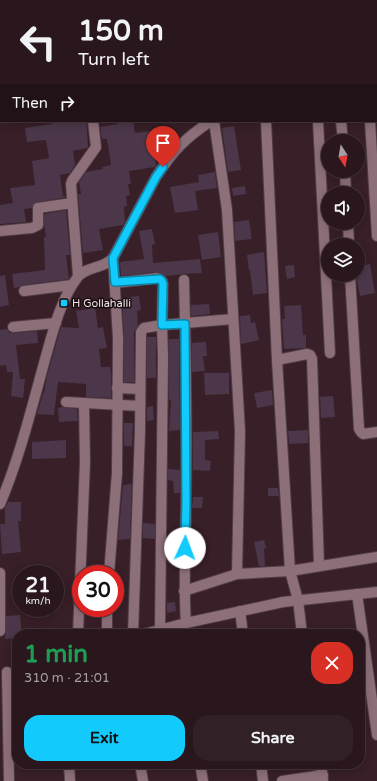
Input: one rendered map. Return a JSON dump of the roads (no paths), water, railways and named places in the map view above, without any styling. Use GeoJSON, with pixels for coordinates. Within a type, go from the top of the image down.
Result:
{"type":"FeatureCollection","features":[{"type":"Feature","properties":{"kind":"street"},"geometry":{"type":"LineString","coordinates":[[78,276],[71,189],[72,181],[96,147],[93,122]]}},
{"type":"Feature","properties":{"kind":"street"},"geometry":{"type":"LineString","coordinates":[[0,504],[13,470],[56,323],[72,285],[78,276],[108,263],[113,258],[156,177],[166,162],[186,139],[212,122]]}},
{"type":"Feature","properties":{"kind":"street"},"geometry":{"type":"LineString","coordinates":[[213,122],[227,210],[240,431],[237,574]]}},
{"type":"Feature","properties":{"kind":"street"},"geometry":{"type":"LineString","coordinates":[[266,122],[277,360],[290,571],[298,600],[301,629]]}},
{"type":"Feature","properties":{"kind":"street"},"geometry":{"type":"LineString","coordinates":[[318,122],[330,353]]}},
{"type":"Feature","properties":{"kind":"street"},"geometry":{"type":"LineString","coordinates":[[341,122],[342,134]]}},
{"type":"Feature","properties":{"kind":"street"},"geometry":{"type":"LineString","coordinates":[[370,122],[377,236]]}},
{"type":"Feature","properties":{"kind":"street"},"geometry":{"type":"LineString","coordinates":[[0,231],[32,228],[38,225],[38,208],[72,203]]}},
{"type":"Feature","properties":{"kind":"street"},"geometry":{"type":"LineString","coordinates":[[111,565],[117,473],[118,338],[113,258]]}},
{"type":"Feature","properties":{"kind":"street"},"geometry":{"type":"LineString","coordinates":[[115,282],[157,278],[162,281],[163,358],[160,629]]}},
{"type":"Feature","properties":{"kind":"street"},"geometry":{"type":"LineString","coordinates":[[180,627],[184,591],[186,502],[184,280]]}},
{"type":"Feature","properties":{"kind":"street"},"geometry":{"type":"LineString","coordinates":[[350,282],[359,429],[363,434],[377,432]]}},
{"type":"Feature","properties":{"kind":"street"},"geometry":{"type":"LineString","coordinates":[[24,291],[72,285]]}},
{"type":"Feature","properties":{"kind":"street"},"geometry":{"type":"LineString","coordinates":[[133,629],[137,537],[141,332],[144,328],[162,325],[233,320]]}},
{"type":"Feature","properties":{"kind":"street"},"geometry":{"type":"LineString","coordinates":[[13,327],[56,323]]}},
{"type":"Feature","properties":{"kind":"street"},"geometry":{"type":"LineString","coordinates":[[277,360],[307,354],[310,355],[312,359],[320,565]]}},
{"type":"Feature","properties":{"kind":"street"},"geometry":{"type":"LineString","coordinates":[[117,388],[140,389]]}},
{"type":"Feature","properties":{"kind":"street"},"geometry":{"type":"LineString","coordinates":[[66,402],[140,406]]}},
{"type":"Feature","properties":{"kind":"street"},"geometry":{"type":"LineString","coordinates":[[78,629],[85,462],[84,404]]}},
{"type":"Feature","properties":{"kind":"street"},"geometry":{"type":"LineString","coordinates":[[184,591],[237,574],[290,571],[377,556]]}},
{"type":"Feature","properties":{"kind":"street"},"geometry":{"type":"LineString","coordinates":[[0,573],[0,631]]}},
{"type":"Feature","properties":{"kind":"street"},"geometry":{"type":"LineString","coordinates":[[167,629],[283,602],[377,592]]}},
{"type":"Feature","properties":{"kind":"street"},"geometry":{"type":"LineString","coordinates":[[357,594],[362,629]]}},
{"type":"Feature","properties":{"kind":"street"},"geometry":{"type":"LineString","coordinates":[[240,612],[242,629]]}},
{"type":"Feature","properties":{"kind":"street"},"geometry":{"type":"LineString","coordinates":[[107,617],[107,629]]}},
{"type":"Feature","properties":{"kind":"street"},"geometry":{"type":"LineString","coordinates":[[365,650],[377,735]]}},
{"type":"Feature","properties":{"kind":"street"},"geometry":{"type":"LineString","coordinates":[[8,672],[9,781]]}},
{"type":"Feature","properties":{"kind":"street"},"geometry":{"type":"LineString","coordinates":[[69,769],[70,781]]}},
{"type":"Feature","properties":{"kind":"street"},"geometry":{"type":"LineString","coordinates":[[141,769],[143,781]]}},
{"type":"Feature","properties":{"kind":"street"},"geometry":{"type":"LineString","coordinates":[[201,769],[203,781]]}},
{"type":"Feature","properties":{"kind":"street"},"geometry":{"type":"LineString","coordinates":[[262,769],[263,781]]}},
{"type":"Feature","properties":{"kind":"street"},"geometry":{"type":"LineString","coordinates":[[282,781],[323,778]]}},
{"type":"Feature","properties":{"kind":"place","name":"H Gollahalli"},"geometry":{"type":"Point","coordinates":[64,303]}}]}
